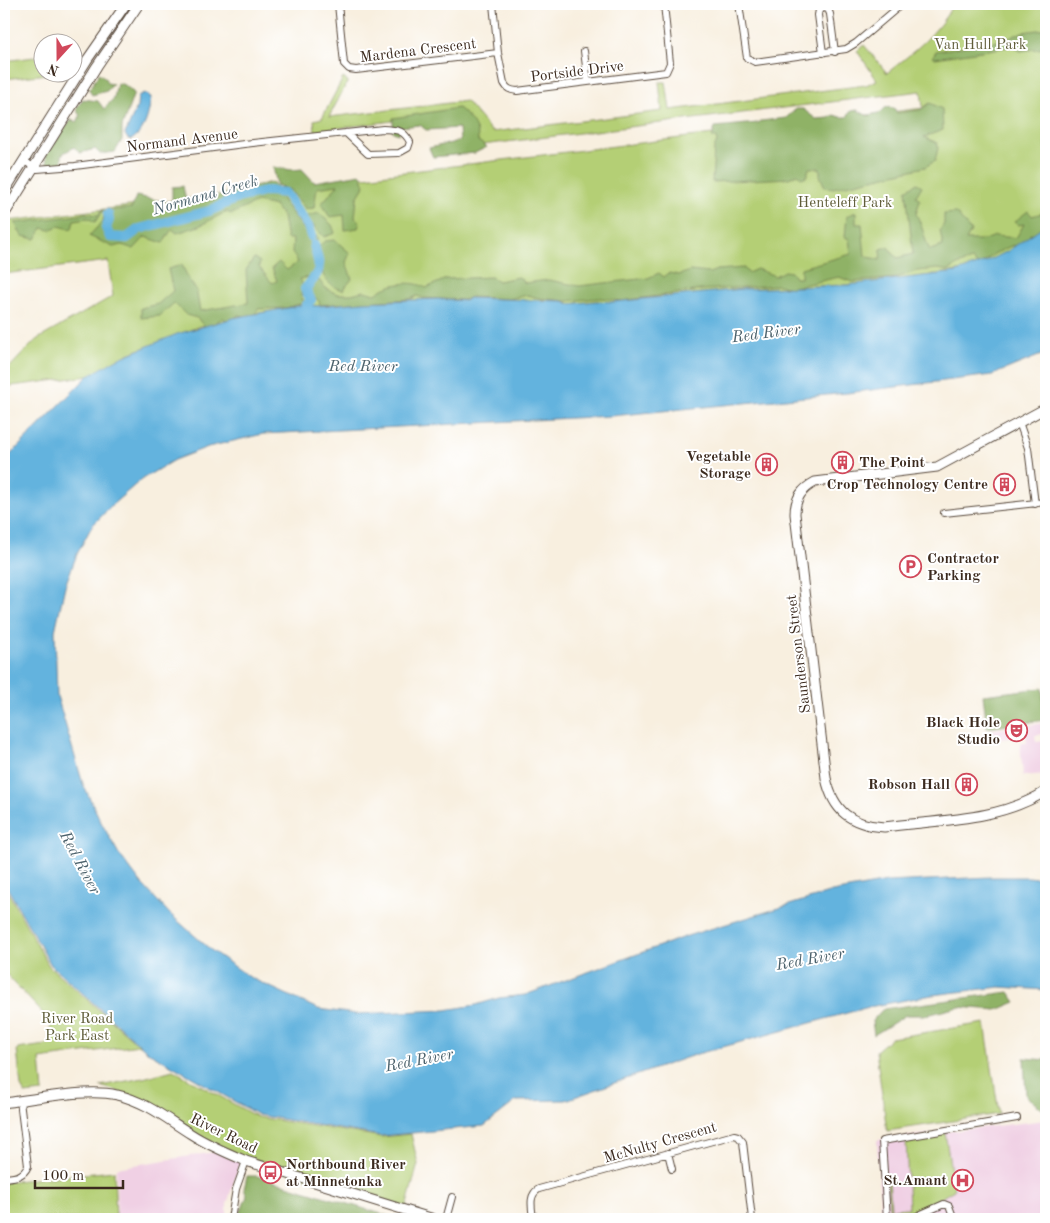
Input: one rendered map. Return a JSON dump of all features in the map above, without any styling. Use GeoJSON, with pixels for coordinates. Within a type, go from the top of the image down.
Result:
{"type":"FeatureCollection","features":[{"type":"Feature","properties":{"kind":"street"},"geometry":{"type":"LineString","coordinates":[[4,192],[87,60],[126,4]]}},
{"type":"Feature","properties":{"kind":"street"},"geometry":{"type":"LineString","coordinates":[[4,215],[97,66],[139,4]]}},
{"type":"Feature","properties":{"kind":"street","name":"Mardena Crescent"},"geometry":{"type":"LineString","coordinates":[[338,4],[344,64],[349,69],[356,70],[498,53]]}},
{"type":"Feature","properties":{"kind":"street","name":"Portside Drive"},"geometry":{"type":"LineString","coordinates":[[493,4],[498,53],[504,83],[510,90],[666,72],[670,63],[664,4]]}},
{"type":"Feature","properties":{"kind":"street"},"geometry":{"type":"LineString","coordinates":[[738,4],[747,58],[750,61],[756,62],[835,52],[851,47],[902,4]]}},
{"type":"Feature","properties":{"kind":"street"},"geometry":{"type":"LineString","coordinates":[[823,53],[818,15],[819,10],[824,8],[828,9],[830,14],[835,52]]}},
{"type":"Feature","properties":{"kind":"street"},"geometry":{"type":"LineString","coordinates":[[584,51],[588,82]]}},
{"type":"Feature","properties":{"kind":"street","name":"Normand Avenue"},"geometry":{"type":"LineString","coordinates":[[33,167],[37,169],[75,166],[244,144],[383,129],[398,130],[406,134],[410,142],[408,148],[399,153],[368,154],[346,134]]}},
{"type":"Feature","properties":{"kind":"street"},"geometry":{"type":"LineString","coordinates":[[24,161],[33,167]]}},
{"type":"Feature","properties":{"kind":"street"},"geometry":{"type":"LineString","coordinates":[[1035,504],[1028,448],[1019,422],[1046,408]]}},
{"type":"Feature","properties":{"kind":"street","name":"Saunderson Street"},"geometry":{"type":"LineString","coordinates":[[1019,422],[937,467],[822,480],[805,487],[798,496],[795,514],[826,778],[832,798],[845,814],[856,822],[869,826],[893,826],[1001,812],[1032,801],[1046,791]]}},
{"type":"Feature","properties":{"kind":"street"},"geometry":{"type":"LineString","coordinates":[[944,513],[1046,502]]}},
{"type":"Feature","properties":{"kind":"street","name":"River Road"},"geometry":{"type":"LineString","coordinates":[[4,1103],[88,1093],[116,1094],[144,1104],[192,1135],[219,1150],[246,1161],[434,1219]]}},
{"type":"Feature","properties":{"kind":"street"},"geometry":{"type":"LineString","coordinates":[[4,1178],[24,1173],[28,1166],[20,1101]]}},
{"type":"Feature","properties":{"kind":"street"},"geometry":{"type":"LineString","coordinates":[[887,1219],[882,1142],[1017,1118]]}},
{"type":"Feature","properties":{"kind":"street","name":"McNulty Crescent"},"geometry":{"type":"LineString","coordinates":[[534,1219],[532,1198],[534,1192],[538,1189],[734,1135],[741,1139],[752,1219]]}},
{"type":"Feature","properties":{"kind":"street"},"geometry":{"type":"LineString","coordinates":[[668,1153],[672,1169]]}},
{"type":"Feature","properties":{"kind":"street"},"geometry":{"type":"LineString","coordinates":[[231,1219],[236,1189],[246,1161]]}},
{"type":"Feature","properties":{"kind":"street"},"geometry":{"type":"LineString","coordinates":[[446,1219],[452,1197]]}},
{"type":"Feature","properties":{"kind":"street"},"geometry":{"type":"LineString","coordinates":[[910,1219],[944,1204],[949,1206],[952,1214],[950,1217],[942,1219],[920,1216]]}},
{"type":"Feature","properties":{"kind":"shaded area"},"geometry":{"type":"Polygon","coordinates":[[[1046,723],[1046,734],[1035,735],[1036,742],[1045,741],[1046,774],[1023,776],[1020,743],[1027,743],[1026,736],[990,740],[989,730],[1046,723]]]}},
{"type":"Feature","properties":{"kind":"shaded area","name":"St.Amant"},"geometry":{"type":"Polygon","coordinates":[[[1046,1120],[1046,1219],[881,1219],[877,1140],[1046,1120]]]}},
{"type":"Feature","properties":{"kind":"shaded area"},"geometry":{"type":"Polygon","coordinates":[[[215,1152],[240,1162],[227,1204],[227,1219],[117,1219],[116,1168],[215,1152]]]}},
{"type":"Feature","properties":{"kind":"green space","name":"Henteleff Park"},"geometry":{"type":"Polygon","coordinates":[[[953,4],[1046,4],[1046,232],[980,268],[848,285],[743,289],[613,302],[596,301],[570,304],[563,301],[542,300],[511,301],[483,299],[465,301],[438,299],[339,303],[319,306],[304,305],[200,326],[128,354],[89,376],[4,387],[4,373],[36,340],[113,296],[108,261],[4,274],[4,227],[8,221],[923,108],[921,91],[466,147],[462,112],[315,131],[314,120],[322,118],[343,78],[348,81],[329,117],[466,101],[492,132],[662,111],[659,82],[666,82],[670,110],[866,85],[877,80],[857,51],[864,45],[887,73],[933,33],[953,4]]]}},
{"type":"Feature","properties":{"kind":"green space","name":"Van Hull Park"},"geometry":{"type":"Polygon","coordinates":[[[1046,29],[1046,48],[1020,51],[1014,46],[935,58],[933,56],[936,51],[1005,40],[1022,32],[1046,29]]]}},
{"type":"Feature","properties":{"kind":"green space"},"geometry":{"type":"Polygon","coordinates":[[[32,57],[32,76],[4,79],[4,61],[32,57]]]}},
{"type":"Feature","properties":{"kind":"green space"},"geometry":{"type":"Polygon","coordinates":[[[99,73],[105,78],[107,83],[113,84],[107,91],[92,95],[89,90],[99,73]]]}},
{"type":"Feature","properties":{"kind":"green space"},"geometry":{"type":"Polygon","coordinates":[[[117,83],[125,85],[134,93],[122,127],[122,140],[115,152],[100,154],[95,149],[80,153],[74,147],[62,154],[62,164],[47,165],[46,155],[71,120],[77,122],[80,116],[76,109],[83,99],[98,101],[104,109],[114,98],[117,83]]]}},
{"type":"Feature","properties":{"kind":"green space"},"geometry":{"type":"Polygon","coordinates":[[[930,103],[942,109],[943,130],[924,137],[937,143],[938,148],[935,161],[925,167],[833,188],[825,187],[820,176],[820,168],[809,168],[807,176],[801,178],[797,174],[789,178],[712,182],[714,149],[717,142],[716,138],[712,138],[715,127],[786,118],[796,109],[803,109],[816,119],[829,118],[834,115],[847,117],[851,111],[857,110],[868,116],[881,112],[886,107],[894,108],[897,113],[920,110],[930,103]]]}},
{"type":"Feature","properties":{"kind":"green space"},"geometry":{"type":"Polygon","coordinates":[[[458,108],[469,118],[475,127],[478,141],[487,147],[475,153],[433,157],[429,148],[460,141],[459,128],[426,130],[420,125],[400,127],[399,134],[393,132],[393,118],[458,108]]]}},
{"type":"Feature","properties":{"kind":"green space"},"geometry":{"type":"Polygon","coordinates":[[[273,167],[292,170],[302,169],[314,182],[361,174],[365,185],[357,198],[355,218],[360,222],[358,228],[345,230],[344,215],[330,217],[321,204],[338,185],[317,188],[314,208],[306,209],[290,190],[277,185],[273,167]]]}},
{"type":"Feature","properties":{"kind":"green space"},"geometry":{"type":"Polygon","coordinates":[[[272,182],[280,189],[280,197],[304,229],[318,237],[313,251],[316,265],[310,277],[299,279],[303,285],[301,295],[304,303],[285,308],[258,309],[254,317],[238,315],[230,322],[223,318],[206,328],[197,318],[186,315],[174,303],[160,316],[141,318],[141,308],[158,304],[173,291],[168,269],[182,265],[190,282],[196,289],[200,311],[248,303],[246,270],[254,258],[260,262],[259,267],[272,283],[277,281],[272,268],[279,262],[287,270],[298,262],[292,253],[293,239],[287,239],[283,217],[275,206],[257,202],[232,214],[226,212],[199,226],[177,233],[172,229],[163,243],[145,237],[134,249],[122,245],[113,247],[89,236],[103,221],[104,211],[132,208],[136,196],[172,203],[172,187],[183,186],[186,202],[213,200],[238,187],[245,189],[272,182]]]}},
{"type":"Feature","properties":{"kind":"green space"},"geometry":{"type":"Polygon","coordinates":[[[917,183],[922,186],[916,196],[920,200],[916,214],[930,250],[943,246],[940,230],[944,224],[944,214],[956,213],[971,231],[966,240],[985,240],[995,236],[1016,238],[1024,224],[1019,225],[1014,222],[1028,211],[1032,216],[1046,212],[1046,229],[1030,234],[1031,244],[1022,249],[1013,245],[994,254],[979,266],[972,260],[957,265],[949,271],[938,269],[917,271],[896,278],[852,282],[839,277],[790,288],[778,285],[702,290],[621,301],[601,298],[567,301],[528,295],[509,299],[471,297],[464,300],[417,296],[410,299],[320,305],[319,301],[307,290],[310,284],[319,280],[325,288],[337,294],[351,294],[364,291],[376,294],[393,285],[407,283],[421,285],[426,288],[446,279],[491,277],[498,281],[519,277],[525,283],[549,280],[579,286],[648,278],[659,273],[664,277],[669,273],[679,275],[690,271],[709,273],[717,270],[744,268],[748,273],[757,269],[775,276],[784,271],[791,272],[795,278],[801,278],[801,268],[851,254],[849,239],[845,237],[847,216],[856,212],[856,224],[862,224],[865,256],[880,260],[881,249],[888,247],[897,258],[913,254],[906,190],[917,183]]]}},
{"type":"Feature","properties":{"kind":"green space"},"geometry":{"type":"Polygon","coordinates":[[[104,209],[95,222],[88,218],[74,220],[72,229],[58,226],[50,230],[42,228],[36,239],[22,236],[15,223],[85,213],[97,215],[104,209]]]}},
{"type":"Feature","properties":{"kind":"green space"},"geometry":{"type":"Polygon","coordinates":[[[319,213],[332,225],[335,233],[324,237],[308,220],[307,216],[319,213]]]}},
{"type":"Feature","properties":{"kind":"green space"},"geometry":{"type":"Polygon","coordinates":[[[335,240],[350,253],[346,262],[352,279],[343,290],[330,284],[323,274],[320,262],[318,247],[325,241],[335,240]]]}},
{"type":"Feature","properties":{"kind":"green space"},"geometry":{"type":"Polygon","coordinates":[[[1042,688],[1046,720],[987,728],[983,695],[1042,688]]]}},
{"type":"Feature","properties":{"kind":"green space","name":"River Road Park East"},"geometry":{"type":"Polygon","coordinates":[[[4,885],[49,966],[139,1045],[40,1059],[43,1092],[25,1094],[21,1087],[17,1049],[53,1044],[50,1021],[7,975],[4,977],[4,885]]]}},
{"type":"Feature","properties":{"kind":"green space"},"geometry":{"type":"Polygon","coordinates":[[[1009,992],[1016,1002],[997,1010],[958,1007],[927,1015],[906,1015],[874,1035],[872,1021],[883,1009],[1009,992]]]}},
{"type":"Feature","properties":{"kind":"green space"},"geometry":{"type":"Polygon","coordinates":[[[985,1023],[999,1114],[887,1131],[876,1051],[891,1038],[985,1023]]]}},
{"type":"Feature","properties":{"kind":"green space"},"geometry":{"type":"Polygon","coordinates":[[[1024,1058],[1046,1060],[1046,1109],[1042,1109],[1026,1096],[1024,1058]]]}},
{"type":"Feature","properties":{"kind":"green space"},"geometry":{"type":"Polygon","coordinates":[[[173,1070],[257,1117],[382,1137],[411,1134],[418,1164],[406,1208],[260,1164],[223,1149],[117,1091],[100,1086],[173,1070]]]}},
{"type":"Feature","properties":{"kind":"green space"},"geometry":{"type":"Polygon","coordinates":[[[945,1132],[954,1190],[915,1213],[890,1219],[887,1180],[889,1179],[891,1209],[909,1208],[906,1140],[945,1132]]]}},
{"type":"Feature","properties":{"kind":"green space"},"geometry":{"type":"Polygon","coordinates":[[[114,1171],[116,1219],[4,1219],[4,1182],[114,1171]]]}},
{"type":"Feature","properties":{"kind":"green space"},"geometry":{"type":"Polygon","coordinates":[[[247,1176],[257,1176],[398,1219],[236,1219],[236,1214],[241,1211],[247,1196],[244,1189],[247,1176]]]}},
{"type":"Feature","properties":{"kind":"water"},"geometry":{"type":"Polygon","coordinates":[[[144,93],[151,97],[148,115],[140,132],[131,140],[125,134],[137,107],[138,96],[144,93]]]}},
{"type":"Feature","properties":{"kind":"water","name":"Red River"},"geometry":{"type":"Polygon","coordinates":[[[1046,224],[1046,353],[992,375],[847,393],[611,416],[263,434],[208,447],[174,460],[142,479],[112,505],[92,526],[77,554],[65,586],[55,631],[57,696],[83,784],[119,854],[141,883],[170,914],[211,950],[251,978],[318,1009],[356,1014],[445,1010],[476,1005],[499,998],[525,995],[687,936],[832,892],[887,882],[990,877],[1046,879],[1046,990],[1000,987],[932,995],[869,1007],[697,1054],[566,1100],[516,1101],[484,1126],[381,1136],[258,1115],[148,1052],[51,965],[4,882],[4,461],[88,376],[117,359],[177,334],[233,318],[304,305],[319,306],[438,299],[465,301],[469,298],[563,301],[570,304],[596,301],[613,302],[743,289],[848,285],[957,272],[986,262],[1008,251],[1046,224]]]}},
{"type":"Feature","properties":{"kind":"waterway","name":"Normand Creek"},"geometry":{"type":"LineString","coordinates":[[108,214],[109,220],[106,228],[110,237],[127,238],[139,229],[209,211],[238,198],[268,191],[285,193],[308,226],[311,236]]}},
{"type":"Feature","properties":{"kind":"waterway","name":"Normand Creek"},"geometry":{"type":"LineString","coordinates":[[306,306],[311,300],[305,289],[319,269],[314,245]]}},
{"type":"Feature","properties":{"kind":"place","name":"The Point"},"geometry":{"type":"Point","coordinates":[843,462]}},
{"type":"Feature","properties":{"kind":"place","name":"Vegetable Storage"},"geometry":{"type":"Point","coordinates":[767,465]}},
{"type":"Feature","properties":{"kind":"place","name":"Crop Technology Centre"},"geometry":{"type":"Point","coordinates":[1004,484]}},
{"type":"Feature","properties":{"kind":"place","name":"Contractor Parking"},"geometry":{"type":"Point","coordinates":[911,567]}},
{"type":"Feature","properties":{"kind":"place","name":"Black Hole Studio"},"geometry":{"type":"Point","coordinates":[1016,731]}},
{"type":"Feature","properties":{"kind":"place","name":"Robson Hall"},"geometry":{"type":"Point","coordinates":[966,784]}},
{"type":"Feature","properties":{"kind":"place","name":"Northbound River at Minnetonka"},"geometry":{"type":"Point","coordinates":[270,1173]}},
{"type":"Feature","properties":{"kind":"place","name":"St.Amant"},"geometry":{"type":"Point","coordinates":[963,1180]}}]}
